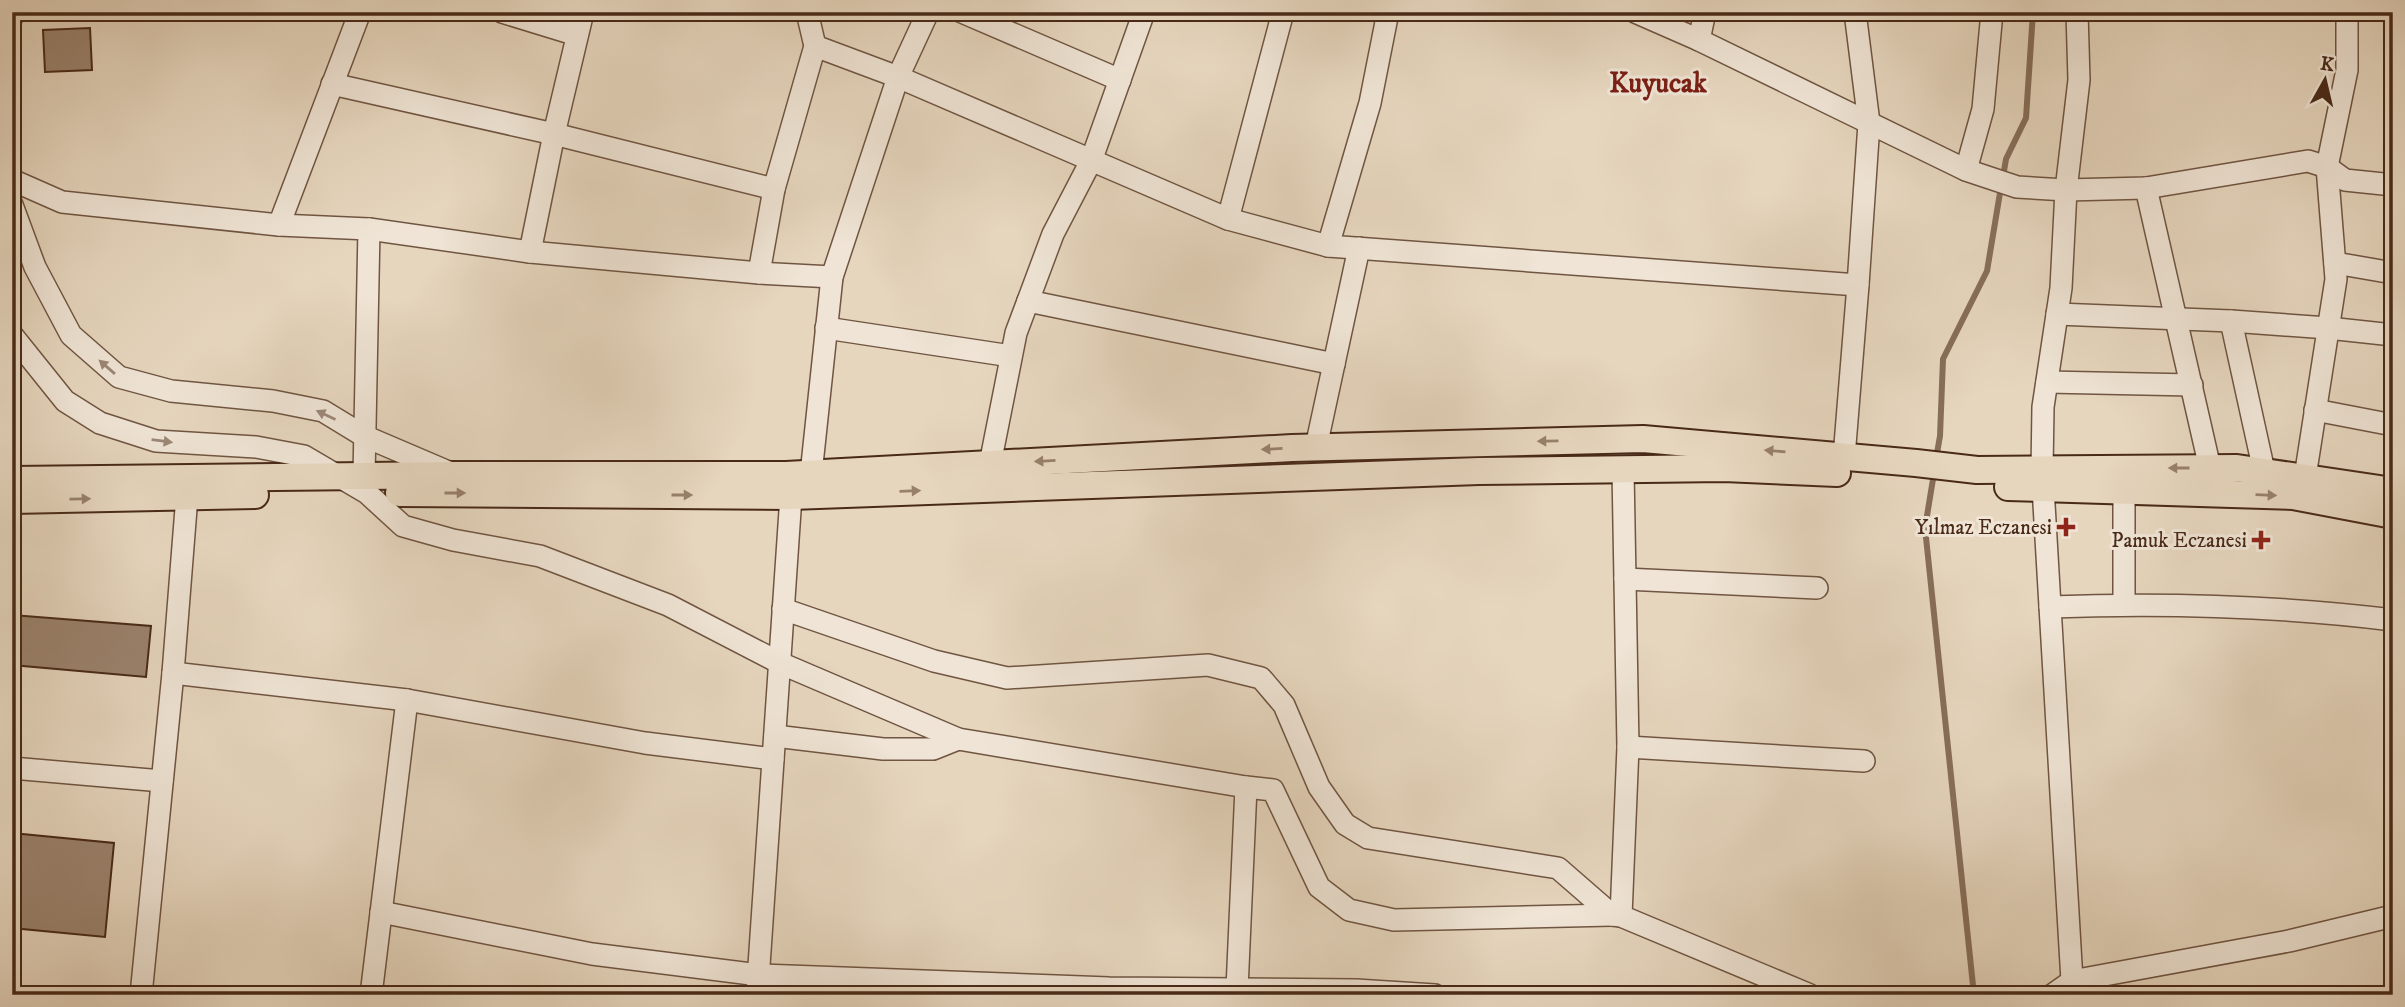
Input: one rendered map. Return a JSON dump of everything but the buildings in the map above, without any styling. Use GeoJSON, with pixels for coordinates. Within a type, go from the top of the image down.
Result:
{"type":"FeatureCollection","features":[{"type":"Feature","properties":{"kind":"main road"},"geometry":{"type":"LineString","coordinates":[[12,500],[336,476],[365,484],[454,475],[796,482],[990,464],[1316,447],[1643,439],[1843,465],[1977,478],[2043,479],[2237,468],[2393,491]]}},
{"type":"Feature","properties":{"kind":"main road"},"geometry":{"type":"LineString","coordinates":[[1316,447],[1318,477]]}},
{"type":"Feature","properties":{"kind":"main road"},"geometry":{"type":"LineString","coordinates":[[12,480],[188,487],[1318,477],[1479,471],[1843,465]]}},
{"type":"Feature","properties":{"kind":"main road"},"geometry":{"type":"LineString","coordinates":[[2043,479],[2124,491],[2293,496],[2393,515]]}},
{"type":"Feature","properties":{"kind":"street"},"geometry":{"type":"LineString","coordinates":[[279,225],[359,12]]}},
{"type":"Feature","properties":{"kind":"street"},"geometry":{"type":"LineString","coordinates":[[502,12],[577,35]]}},
{"type":"Feature","properties":{"kind":"street"},"geometry":{"type":"LineString","coordinates":[[530,252],[583,12]]}},
{"type":"Feature","properties":{"kind":"street"},"geometry":{"type":"LineString","coordinates":[[759,273],[774,189],[815,46],[807,12]]}},
{"type":"Feature","properties":{"kind":"street"},"geometry":{"type":"LineString","coordinates":[[758,985],[783,609],[796,482],[826,328],[832,277],[898,77],[928,12]]}},
{"type":"Feature","properties":{"kind":"street"},"geometry":{"type":"LineString","coordinates":[[962,12],[1120,80]]}},
{"type":"Feature","properties":{"kind":"street"},"geometry":{"type":"LineString","coordinates":[[990,464],[1016,333],[1053,234],[1091,160],[1144,12]]}},
{"type":"Feature","properties":{"kind":"street"},"geometry":{"type":"LineString","coordinates":[[1228,219],[1283,12]]}},
{"type":"Feature","properties":{"kind":"street"},"geometry":{"type":"LineString","coordinates":[[1328,246],[1370,103],[1388,12]]}},
{"type":"Feature","properties":{"kind":"street"},"geometry":{"type":"LineString","coordinates":[[1635,12],[1699,40],[1966,170],[2017,187],[2066,190],[2146,188],[2308,161],[2327,167],[2345,180],[2393,185]]}},
{"type":"Feature","properties":{"kind":"street"},"geometry":{"type":"LineString","coordinates":[[1699,40],[1705,12]]}},
{"type":"Feature","properties":{"kind":"street"},"geometry":{"type":"LineString","coordinates":[[1843,465],[1869,123],[1855,12]]}},
{"type":"Feature","properties":{"kind":"street"},"geometry":{"type":"LineString","coordinates":[[1966,170],[1983,109],[1992,12]]}},
{"type":"Feature","properties":{"kind":"street"},"geometry":{"type":"LineString","coordinates":[[2074,988],[2043,479],[2043,407],[2061,288],[2066,190],[2080,80],[2077,12]]}},
{"type":"Feature","properties":{"kind":"street"},"geometry":{"type":"LineString","coordinates":[[2305,477],[2336,279],[2327,167],[2347,70],[2347,12]]}},
{"type":"Feature","properties":{"kind":"street"},"geometry":{"type":"LineString","coordinates":[[815,46],[898,77],[1228,219],[1328,246],[1858,285]]}},
{"type":"Feature","properties":{"kind":"street"},"geometry":{"type":"LineString","coordinates":[[332,84],[554,134],[774,189]]}},
{"type":"Feature","properties":{"kind":"street"},"geometry":{"type":"LineString","coordinates":[[12,180],[62,202],[279,225],[369,229],[530,252],[832,277]]}},
{"type":"Feature","properties":{"kind":"street"},"geometry":{"type":"LineString","coordinates":[[2146,188],[2210,468]]}},
{"type":"Feature","properties":{"kind":"street"},"geometry":{"type":"LineString","coordinates":[[12,205],[35,267],[71,335],[118,377],[171,391],[273,401],[323,411],[365,436],[454,475]]}},
{"type":"Feature","properties":{"kind":"street"},"geometry":{"type":"LineString","coordinates":[[369,229],[365,484],[403,526],[453,540],[540,556],[668,605],[780,663],[958,738],[1273,790],[1319,887],[1349,910],[1394,920],[1616,915]]}},
{"type":"Feature","properties":{"kind":"street"},"geometry":{"type":"LineString","coordinates":[[1316,447],[1359,248]]}},
{"type":"Feature","properties":{"kind":"street"},"geometry":{"type":"LineString","coordinates":[[2335,263],[2393,273]]}},
{"type":"Feature","properties":{"kind":"street"},"geometry":{"type":"LineString","coordinates":[[1028,301],[1334,364]]}},
{"type":"Feature","properties":{"kind":"street"},"geometry":{"type":"LineString","coordinates":[[2057,314],[2328,327],[2393,335]]}},
{"type":"Feature","properties":{"kind":"street"},"geometry":{"type":"LineString","coordinates":[[2231,321],[2264,471]]}},
{"type":"Feature","properties":{"kind":"street"},"geometry":{"type":"LineString","coordinates":[[826,328],[1011,356]]}},
{"type":"Feature","properties":{"kind":"street"},"geometry":{"type":"LineString","coordinates":[[12,335],[65,401],[100,423],[156,442],[256,447],[304,456],[336,476]]}},
{"type":"Feature","properties":{"kind":"street"},"geometry":{"type":"LineString","coordinates":[[2047,382],[2192,385]]}},
{"type":"Feature","properties":{"kind":"street"},"geometry":{"type":"LineString","coordinates":[[2315,410],[2393,425]]}},
{"type":"Feature","properties":{"kind":"street"},"geometry":{"type":"LineString","coordinates":[[1616,915],[1628,747],[1623,470]]}},
{"type":"Feature","properties":{"kind":"street"},"geometry":{"type":"LineString","coordinates":[[141,995],[173,673],[188,487]]}},
{"type":"Feature","properties":{"kind":"street"},"geometry":{"type":"LineString","coordinates":[[2123,605],[2124,491]]}},
{"type":"Feature","properties":{"kind":"street"},"geometry":{"type":"LineString","coordinates":[[1625,579],[1816,588]]}},
{"type":"Feature","properties":{"kind":"street"},"geometry":{"type":"LineString","coordinates":[[2050,607],[2123,605],[2334,613],[2393,620]]}},
{"type":"Feature","properties":{"kind":"street"},"geometry":{"type":"LineString","coordinates":[[783,609],[934,661],[1007,678],[1208,665],[1261,678],[1284,705],[1319,787],[1345,824],[1368,838],[1558,868],[1616,915],[1807,994]]}},
{"type":"Feature","properties":{"kind":"street"},"geometry":{"type":"LineString","coordinates":[[173,673],[407,699],[645,743],[773,759]]}},
{"type":"Feature","properties":{"kind":"street"},"geometry":{"type":"LineString","coordinates":[[371,995],[407,699]]}},
{"type":"Feature","properties":{"kind":"street"},"geometry":{"type":"LineString","coordinates":[[775,736],[883,748],[933,749],[958,738]]}},
{"type":"Feature","properties":{"kind":"street"},"geometry":{"type":"LineString","coordinates":[[1628,747],[1864,761]]}},
{"type":"Feature","properties":{"kind":"street"},"geometry":{"type":"LineString","coordinates":[[12,768],[162,781]]}},
{"type":"Feature","properties":{"kind":"street"},"geometry":{"type":"LineString","coordinates":[[1237,989],[1246,787]]}},
{"type":"Feature","properties":{"kind":"street"},"geometry":{"type":"LineString","coordinates":[[381,912],[758,985],[1237,989],[1435,995]]}},
{"type":"Feature","properties":{"kind":"street"},"geometry":{"type":"LineString","coordinates":[[2052,995],[2393,916]]}},
{"type":"Feature","properties":{"kind":"waterway"},"geometry":{"type":"LineString","coordinates":[[2003,177],[2006,159],[2026,118],[2033,12]]}},
{"type":"Feature","properties":{"kind":"waterway"},"geometry":{"type":"LineString","coordinates":[[1936,459],[1940,436],[1943,359],[1987,271],[2001,187]]}},
{"type":"Feature","properties":{"kind":"waterway"},"geometry":{"type":"LineString","coordinates":[[1934,473],[1925,528],[1974,995]]}},
{"type":"Feature","properties":{"kind":"place","name":"Yılmaz Eczanesi"},"geometry":{"type":"Point","coordinates":[2066,527]}},
{"type":"Feature","properties":{"kind":"place","name":"Pamuk Eczanesi"},"geometry":{"type":"Point","coordinates":[2261,540]}},
{"type":"Feature","properties":{"kind":"district","name":"Kuyucak"},"geometry":{"type":"Point","coordinates":[1658,82]}}]}
